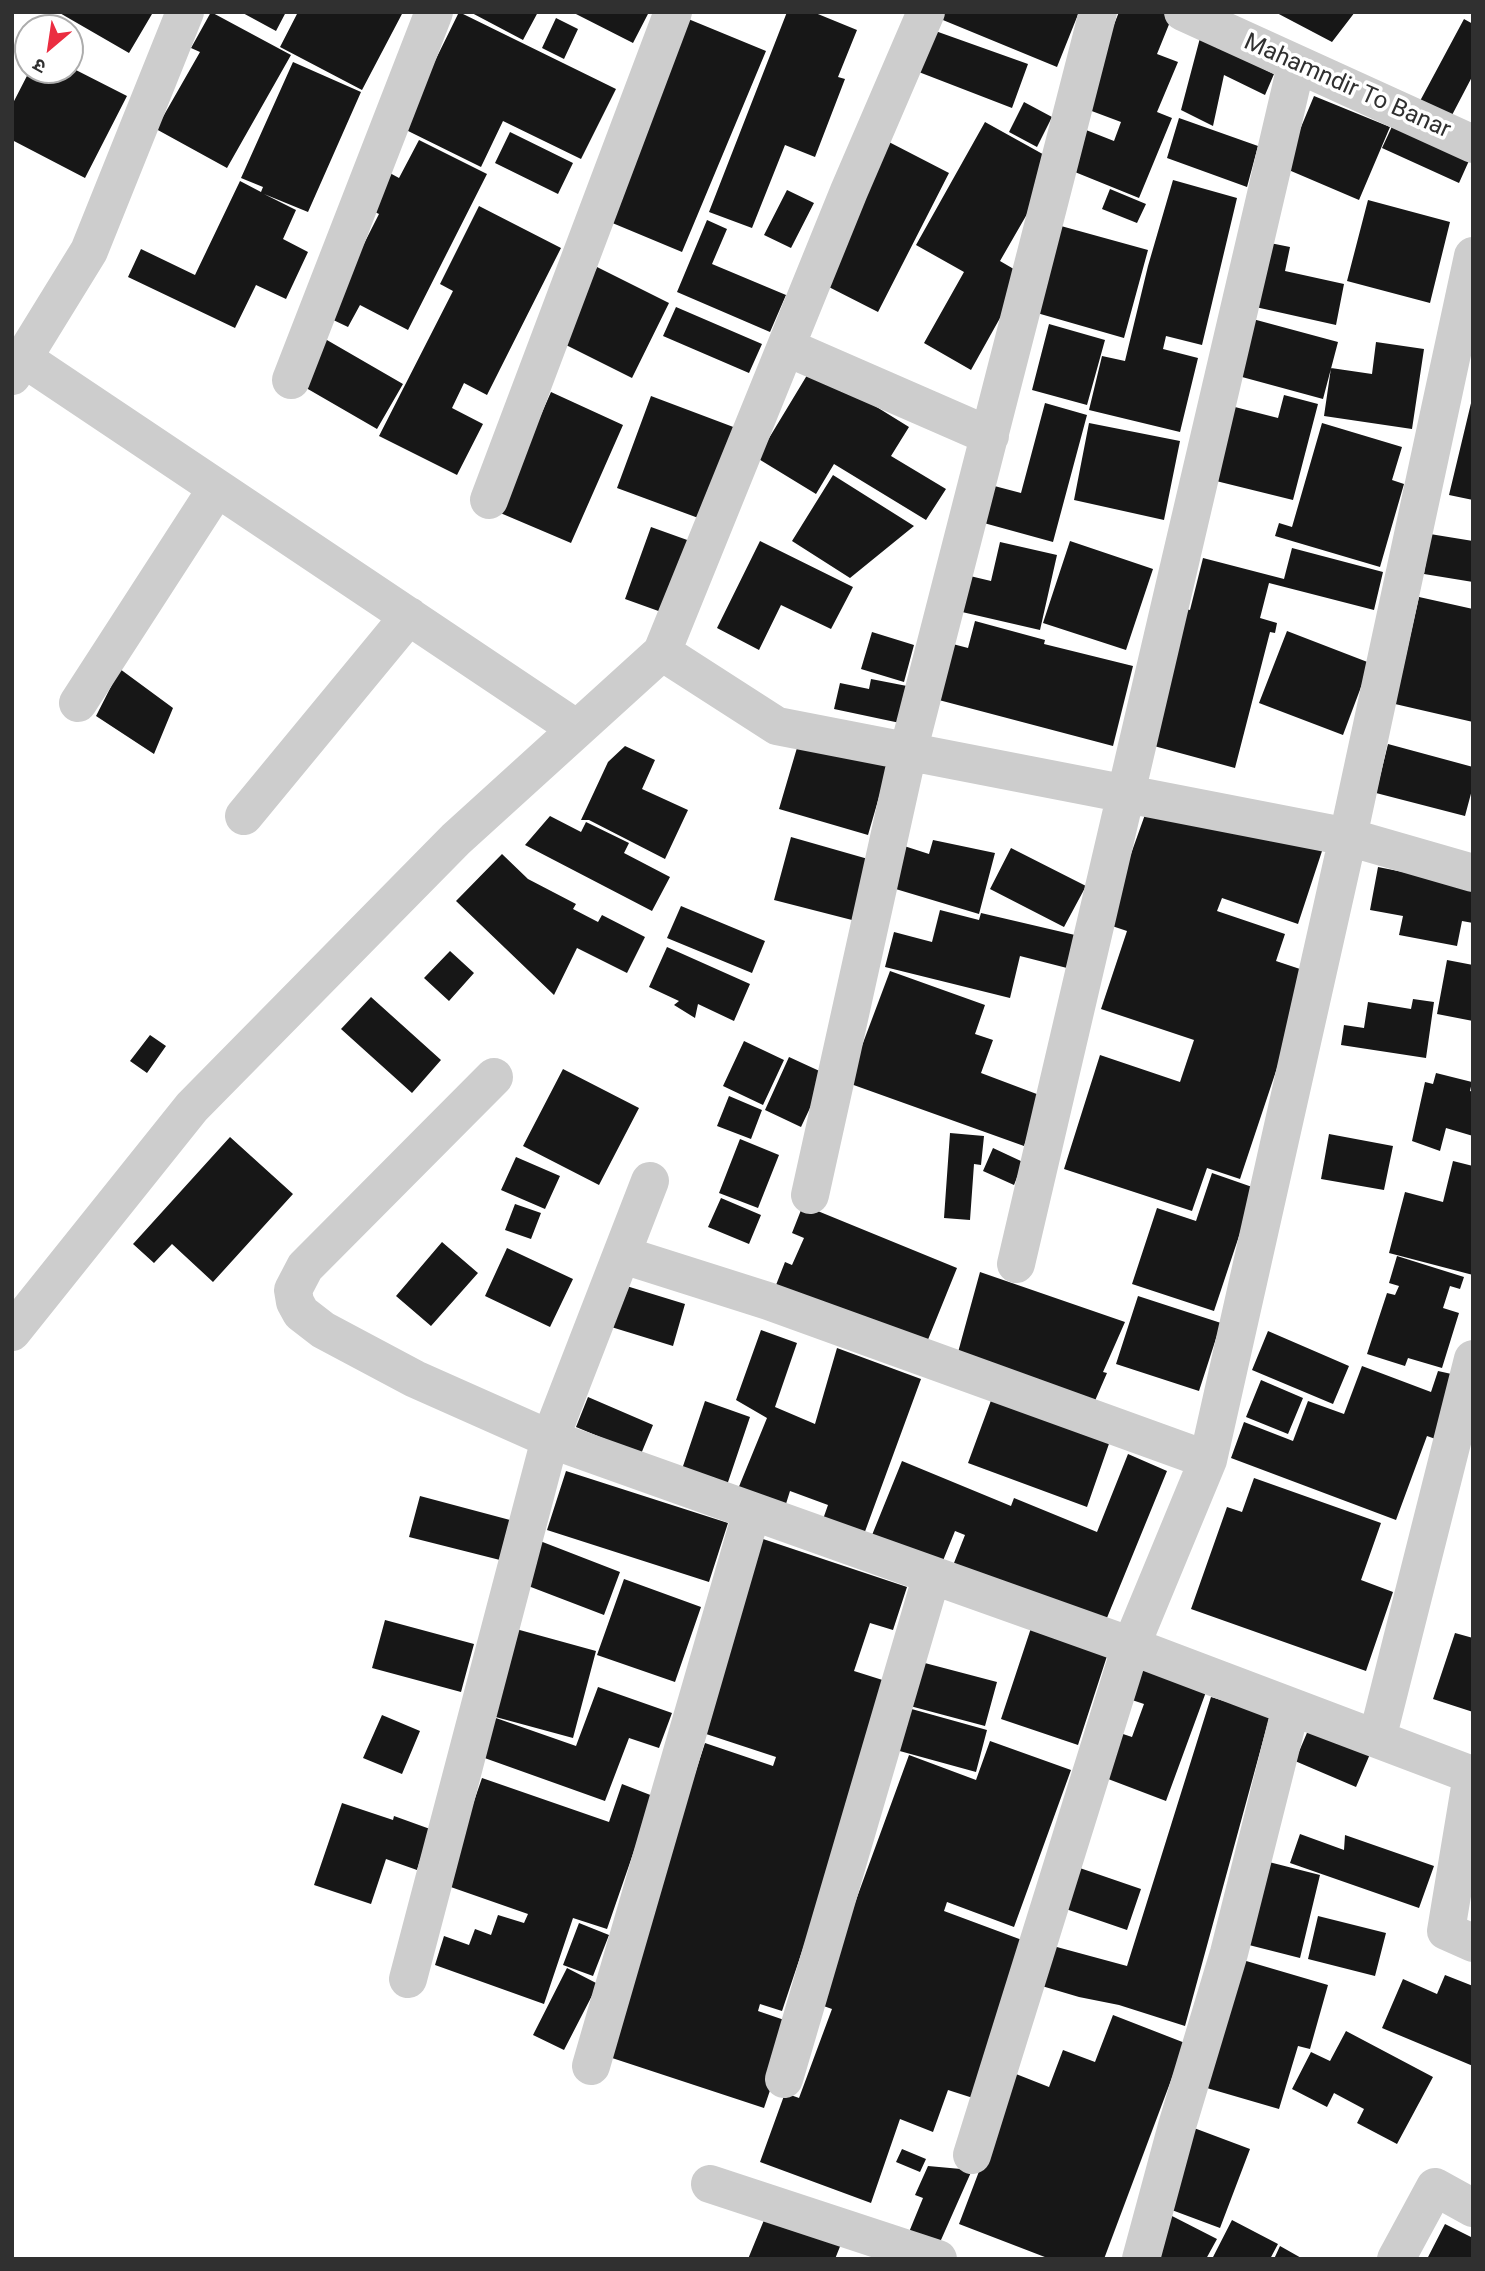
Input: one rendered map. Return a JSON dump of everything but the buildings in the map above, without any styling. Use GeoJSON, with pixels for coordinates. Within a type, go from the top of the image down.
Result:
{"type":"FeatureCollection","features":[{"type":"Feature","properties":{"kind":"street"},"geometry":{"type":"LineString","coordinates":[[185,12],[89,251],[18,367],[217,488],[577,729]]}},
{"type":"Feature","properties":{"kind":"street"},"geometry":{"type":"LineString","coordinates":[[291,380],[433,12]]}},
{"type":"Feature","properties":{"kind":"street"},"geometry":{"type":"LineString","coordinates":[[489,500],[673,12]]}},
{"type":"Feature","properties":{"kind":"street"},"geometry":{"type":"LineString","coordinates":[[12,1332],[192,1107],[456,839],[662,652],[849,191],[926,12]]}},
{"type":"Feature","properties":{"kind":"street"},"geometry":{"type":"LineString","coordinates":[[810,1195],[908,752],[1098,12]]}},
{"type":"Feature","properties":{"kind":"street","name":"Mahamndir To Banar"},"geometry":{"type":"LineString","coordinates":[[1189,14],[1296,66],[1473,144]]}},
{"type":"Feature","properties":{"kind":"street"},"geometry":{"type":"LineString","coordinates":[[1016,1264],[1296,66]]}},
{"type":"Feature","properties":{"kind":"street"},"geometry":{"type":"LineString","coordinates":[[972,2155],[1131,1646],[1208,1460],[1348,837],[1473,256]]}},
{"type":"Feature","properties":{"kind":"street"},"geometry":{"type":"LineString","coordinates":[[786,347],[990,436]]}},
{"type":"Feature","properties":{"kind":"street"},"geometry":{"type":"LineString","coordinates":[[79,703],[217,488]]}},
{"type":"Feature","properties":{"kind":"street"},"geometry":{"type":"LineString","coordinates":[[244,816],[409,616]]}},
{"type":"Feature","properties":{"kind":"street"},"geometry":{"type":"LineString","coordinates":[[662,652],[778,726],[1348,837],[1473,873]]}},
{"type":"Feature","properties":{"kind":"street"},"geometry":{"type":"LineString","coordinates":[[494,1077],[305,1267],[293,1290],[301,1313],[323,1330],[415,1380],[550,1439],[1131,1646],[1472,1776],[1446,1931],[1473,1944]]}},
{"type":"Feature","properties":{"kind":"street"},"geometry":{"type":"LineString","coordinates":[[408,1979],[550,1439],[650,1181]]}},
{"type":"Feature","properties":{"kind":"street"},"geometry":{"type":"LineString","coordinates":[[623,1255],[768,1301],[1208,1460]]}},
{"type":"Feature","properties":{"kind":"street"},"geometry":{"type":"LineString","coordinates":[[1377,1739],[1473,1359]]}},
{"type":"Feature","properties":{"kind":"street"},"geometry":{"type":"LineString","coordinates":[[592,2066],[752,1511]]}},
{"type":"Feature","properties":{"kind":"street"},"geometry":{"type":"LineString","coordinates":[[784,2080],[932,1575]]}},
{"type":"Feature","properties":{"kind":"street"},"geometry":{"type":"LineString","coordinates":[[1141,2259],[1177,2126],[1229,1953],[1291,1707]]}},
{"type":"Feature","properties":{"kind":"street"},"geometry":{"type":"LineString","coordinates":[[710,2184],[938,2259]]}},
{"type":"Feature","properties":{"kind":"street"},"geometry":{"type":"LineString","coordinates":[[1396,2259],[1435,2187],[1473,2208]]}}]}
